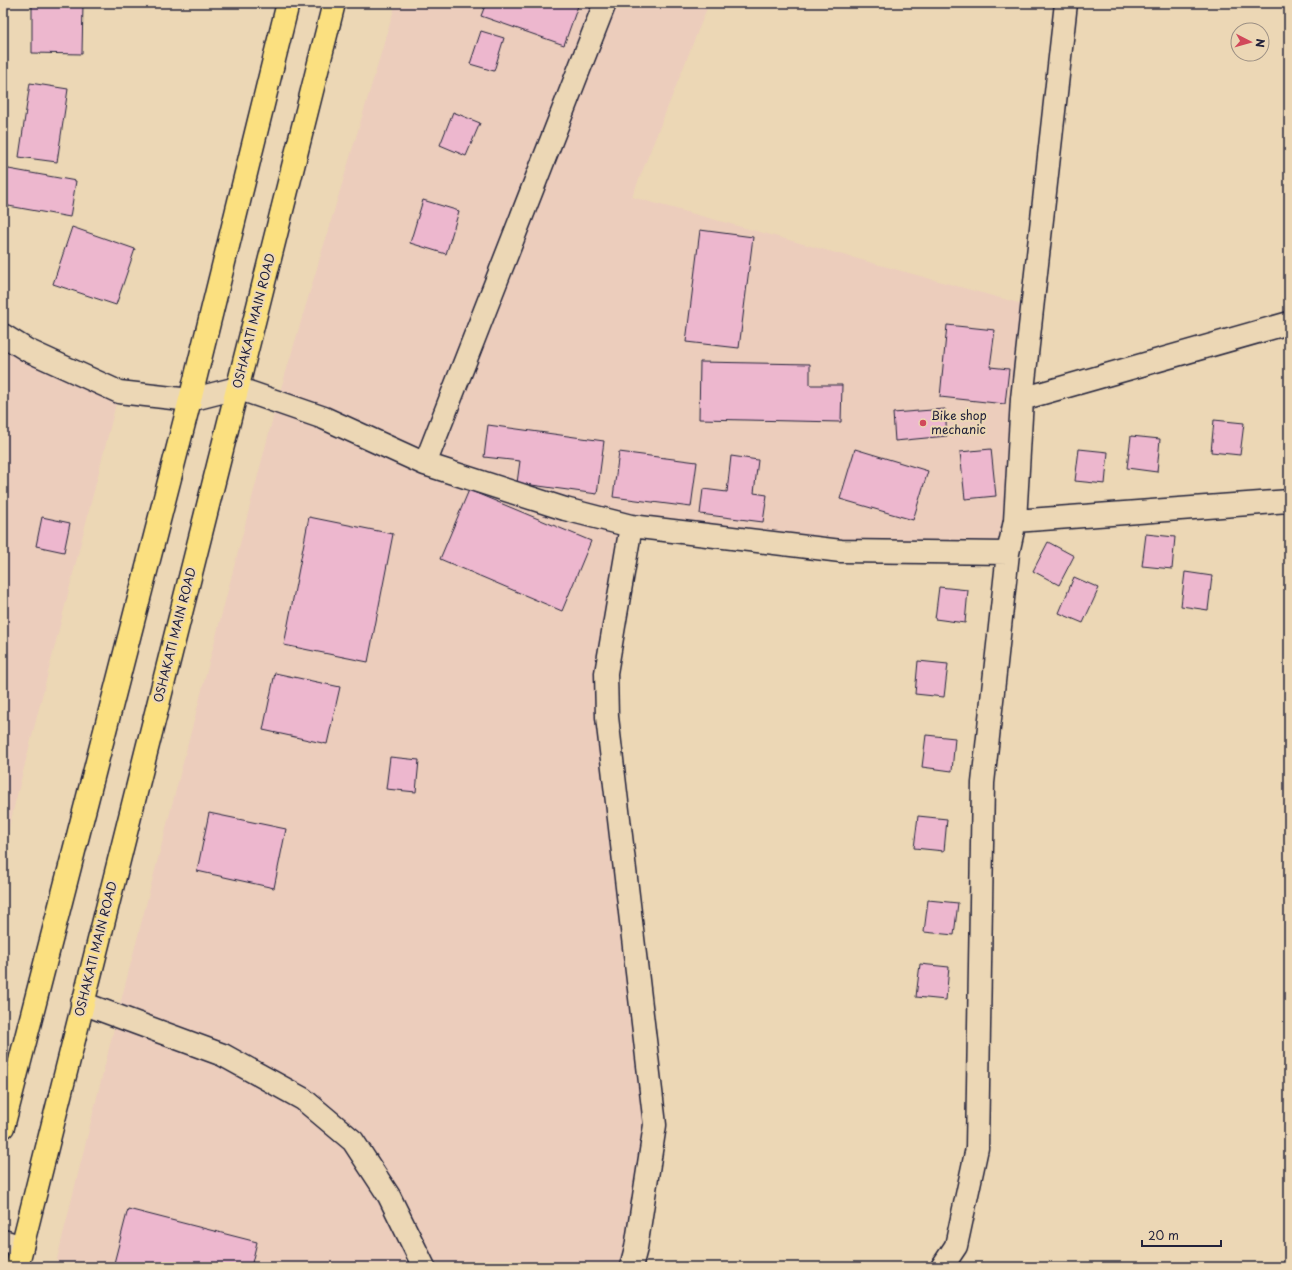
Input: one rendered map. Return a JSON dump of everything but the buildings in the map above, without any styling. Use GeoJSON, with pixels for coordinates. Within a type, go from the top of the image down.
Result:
{"type":"FeatureCollection","features":[{"type":"Feature","properties":{"kind":"main road"},"geometry":{"type":"LineString","coordinates":[[3,1127],[190,400],[288,3]]}},
{"type":"Feature","properties":{"kind":"main road","name":"OSHAKATI MAIN ROAD"},"geometry":{"type":"LineString","coordinates":[[14,1252],[82,1002],[334,3]]}},
{"type":"Feature","properties":{"kind":"street"},"geometry":{"type":"LineString","coordinates":[[425,464],[605,3]]}},
{"type":"Feature","properties":{"kind":"street"},"geometry":{"type":"LineString","coordinates":[[942,1267],[956,1246],[977,1148],[983,783],[1008,553],[1015,521],[1022,399],[1066,3]]}},
{"type":"Feature","properties":{"kind":"street"},"geometry":{"type":"LineString","coordinates":[[1022,399],[1289,323]]}},
{"type":"Feature","properties":{"kind":"street"},"geometry":{"type":"LineString","coordinates":[[3,335],[27,350],[119,392],[190,400],[237,388],[324,418],[425,464],[565,509],[631,526],[841,551],[1008,553]]}},
{"type":"Feature","properties":{"kind":"street"},"geometry":{"type":"LineString","coordinates":[[1015,521],[1289,500]]}},
{"type":"Feature","properties":{"kind":"street"},"geometry":{"type":"LineString","coordinates":[[631,526],[606,672],[606,717],[655,1125],[636,1248],[631,1267]]}},
{"type":"Feature","properties":{"kind":"street"},"geometry":{"type":"LineString","coordinates":[[82,1002],[223,1055],[303,1099],[353,1141],[389,1196],[424,1267]]}},
{"type":"Feature","properties":{"kind":"shaded area"},"geometry":{"type":"Polygon","coordinates":[[[396,3],[709,3],[632,197],[1033,307],[1008,553],[631,527],[606,673],[655,1125],[631,1267],[55,1267],[117,1016],[277,402],[396,3]]]}},
{"type":"Feature","properties":{"kind":"shaded area"},"geometry":{"type":"Polygon","coordinates":[[[3,335],[119,392],[3,851],[3,335]]]}},
{"type":"Feature","properties":{"kind":"place","name":"Bike shop mechanic"},"geometry":{"type":"Point","coordinates":[923,423]}}]}
